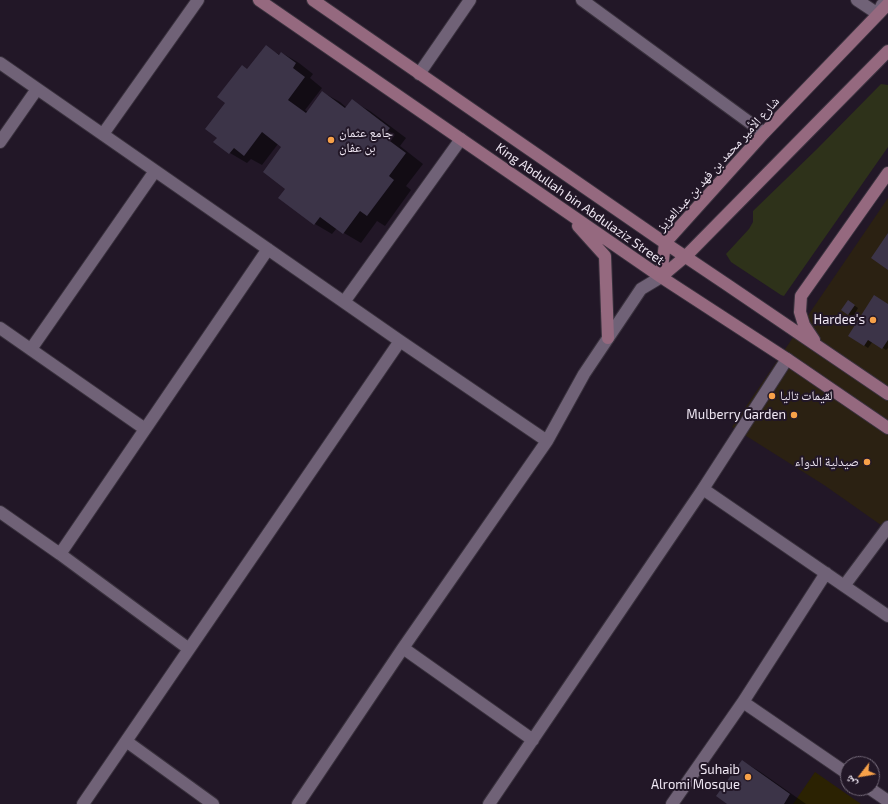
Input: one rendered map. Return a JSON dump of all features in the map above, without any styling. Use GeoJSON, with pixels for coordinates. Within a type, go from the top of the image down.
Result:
{"type":"FeatureCollection","features":[{"type":"Feature","properties":{"kind":"main road","name":"King Abdullah bin Abdulaziz Street"},"geometry":{"type":"LineString","coordinates":[[259,0],[661,277],[787,359],[888,428]]}},
{"type":"Feature","properties":{"kind":"main road","name":"King Abdullah bin Abdulaziz Street"},"geometry":{"type":"LineString","coordinates":[[313,0],[665,243],[888,394]]}},
{"type":"Feature","properties":{"kind":"main road","name":"شارع الأمير محمد بن فهد بن عبدالعزيز"},"geometry":{"type":"LineString","coordinates":[[661,277],[665,243],[764,133],[888,4]]}},
{"type":"Feature","properties":{"kind":"main road"},"geometry":{"type":"LineString","coordinates":[[661,277],[686,256],[888,52]]}},
{"type":"Feature","properties":{"kind":"main road"},"geometry":{"type":"LineString","coordinates":[[818,346],[804,325],[800,312],[801,296],[888,173]]}},
{"type":"Feature","properties":{"kind":"main road"},"geometry":{"type":"LineString","coordinates":[[566,211],[605,256],[608,338]]}},
{"type":"Feature","properties":{"kind":"street"},"geometry":{"type":"LineString","coordinates":[[103,134],[198,0]]}},
{"type":"Feature","properties":{"kind":"street"},"geometry":{"type":"LineString","coordinates":[[420,74],[470,0]]}},
{"type":"Feature","properties":{"kind":"street"},"geometry":{"type":"LineString","coordinates":[[582,0],[764,133]]}},
{"type":"Feature","properties":{"kind":"street"},"geometry":{"type":"LineString","coordinates":[[856,0],[878,14],[884,0]]}},
{"type":"Feature","properties":{"kind":"street"},"geometry":{"type":"LineString","coordinates":[[0,63],[400,341],[547,441]]}},
{"type":"Feature","properties":{"kind":"street"},"geometry":{"type":"LineString","coordinates":[[0,142],[37,89]]}},
{"type":"Feature","properties":{"kind":"street"},"geometry":{"type":"LineString","coordinates":[[344,302],[461,139]]}},
{"type":"Feature","properties":{"kind":"street"},"geometry":{"type":"LineString","coordinates":[[31,349],[155,171]]}},
{"type":"Feature","properties":{"kind":"street"},"geometry":{"type":"LineString","coordinates":[[60,554],[268,249]]}},
{"type":"Feature","properties":{"kind":"street"},"geometry":{"type":"LineString","coordinates":[[298,804],[403,648],[547,441],[584,374],[641,289],[661,277]]}},
{"type":"Feature","properties":{"kind":"street"},"geometry":{"type":"LineString","coordinates":[[0,328],[145,429]]}},
{"type":"Feature","properties":{"kind":"street"},"geometry":{"type":"LineString","coordinates":[[83,804],[400,341]]}},
{"type":"Feature","properties":{"kind":"street"},"geometry":{"type":"LineString","coordinates":[[488,804],[703,489],[787,359]]}},
{"type":"Feature","properties":{"kind":"street"},"geometry":{"type":"LineString","coordinates":[[703,489],[888,616]]}},
{"type":"Feature","properties":{"kind":"street"},"geometry":{"type":"LineString","coordinates":[[0,512],[60,554],[189,649]]}},
{"type":"Feature","properties":{"kind":"street"},"geometry":{"type":"LineString","coordinates":[[844,586],[888,526]]}},
{"type":"Feature","properties":{"kind":"street"},"geometry":{"type":"LineString","coordinates":[[672,804],[743,702],[826,573]]}},
{"type":"Feature","properties":{"kind":"street"},"geometry":{"type":"LineString","coordinates":[[403,648],[533,740]]}},
{"type":"Feature","properties":{"kind":"street"},"geometry":{"type":"LineString","coordinates":[[743,702],[840,769]]}},
{"type":"Feature","properties":{"kind":"street"},"geometry":{"type":"LineString","coordinates":[[126,741],[213,804]]}},
{"type":"Feature","properties":{"kind":"shaded area"},"geometry":{"type":"Polygon","coordinates":[[[888,198],[888,530],[824,485],[732,427],[888,198]]]}},
{"type":"Feature","properties":{"kind":"green space"},"geometry":{"type":"Polygon","coordinates":[[[881,84],[888,85],[888,147],[784,296],[781,295],[731,262],[726,254],[749,229],[753,222],[753,211],[881,84]]]}},
{"type":"Feature","properties":{"kind":"sand"},"geometry":{"type":"Polygon","coordinates":[[[815,772],[840,789],[840,796],[850,796],[861,804],[793,804],[815,772]]]}},
{"type":"Feature","properties":{"kind":"building","name":"جامع عثمان بن عفان"},"geometry":{"type":"Polygon","coordinates":[[[266,45],[279,55],[281,52],[296,63],[293,68],[305,77],[288,100],[306,113],[322,91],[345,108],[352,99],[390,128],[383,136],[406,153],[389,176],[394,180],[367,216],[360,211],[343,234],[320,217],[314,225],[278,198],[285,189],[263,172],[281,147],[262,132],[244,156],[234,148],[229,154],[213,142],[217,138],[205,129],[225,103],[217,97],[242,65],[247,69],[266,45]]]}},
{"type":"Feature","properties":{"kind":"building"},"geometry":{"type":"Polygon","coordinates":[[[888,233],[888,270],[871,258],[888,233]]]}},
{"type":"Feature","properties":{"kind":"building","name":"Hardee's"},"geometry":{"type":"Polygon","coordinates":[[[874,295],[888,304],[888,340],[882,349],[868,340],[864,346],[848,336],[874,295]]]}},
{"type":"Feature","properties":{"kind":"building"},"geometry":{"type":"Polygon","coordinates":[[[848,300],[855,305],[848,315],[841,310],[848,300]]]}},
{"type":"Feature","properties":{"kind":"building","name":"Suhaib Alromi Mosque"},"geometry":{"type":"Polygon","coordinates":[[[742,760],[790,794],[784,804],[727,804],[716,796],[742,760]]]}},
{"type":"Feature","properties":{"kind":"place","name":"جامع عثمان بن عفان"},"geometry":{"type":"Point","coordinates":[331,140]}},
{"type":"Feature","properties":{"kind":"place","name":"Hardee's"},"geometry":{"type":"Point","coordinates":[873,320]}},
{"type":"Feature","properties":{"kind":"place","name":"لقيمات تاليا"},"geometry":{"type":"Point","coordinates":[772,396]}},
{"type":"Feature","properties":{"kind":"place","name":"Mulberry Garden"},"geometry":{"type":"Point","coordinates":[794,415]}},
{"type":"Feature","properties":{"kind":"place","name":"صيدلية الدواء"},"geometry":{"type":"Point","coordinates":[867,462]}},
{"type":"Feature","properties":{"kind":"place","name":"Suhaib Alromi Mosque"},"geometry":{"type":"Point","coordinates":[748,777]}}]}
